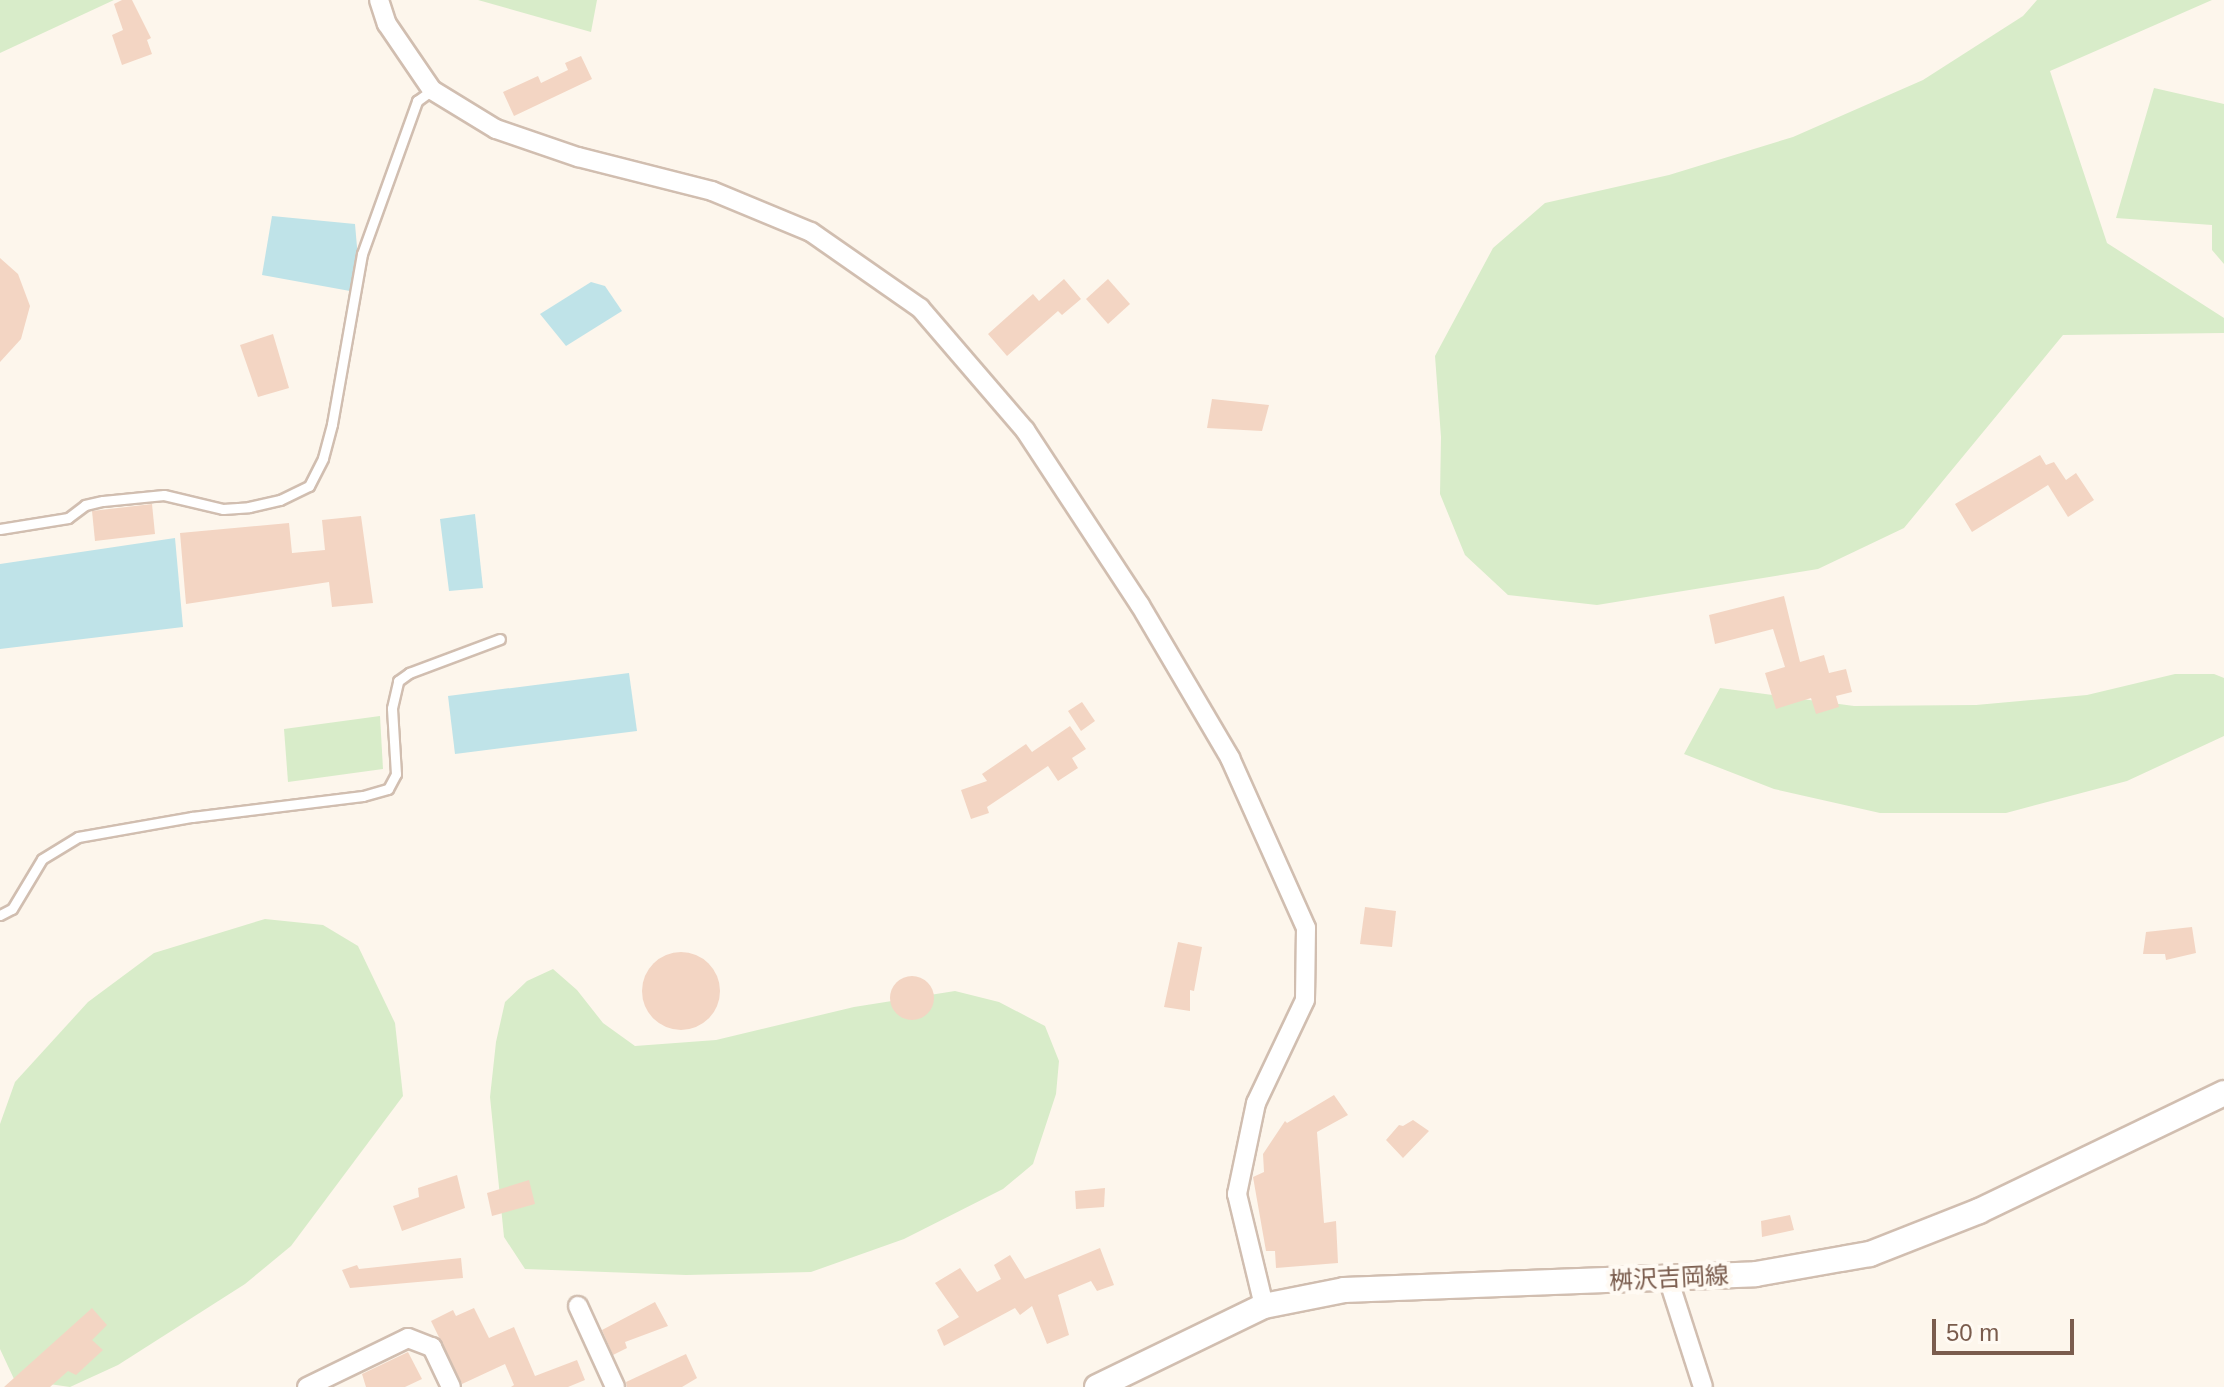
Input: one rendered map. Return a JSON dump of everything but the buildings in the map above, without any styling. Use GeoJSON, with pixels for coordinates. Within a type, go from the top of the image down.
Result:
{"type":"FeatureCollection","features":[{"type":"Feature","properties":{"kind":"main road","name":"桝沢吉岡線"},"geometry":{"type":"LineString","coordinates":[[1097,1387],[1264,1306],[1344,1290],[1756,1274],[1870,1254],[1979,1211],[2224,1093]]}},
{"type":"Feature","properties":{"kind":"street"},"geometry":{"type":"LineString","coordinates":[[379,0],[387,24],[432,90],[496,129],[578,157],[712,191],[811,232],[920,308],[1025,430],[1140,605],[1230,758],[1306,928],[1305,1000],[1256,1103],[1237,1194],[1264,1306]]}},
{"type":"Feature","properties":{"kind":"street"},"geometry":{"type":"LineString","coordinates":[[1668,1278],[1703,1387]]}},
{"type":"Feature","properties":{"kind":"street"},"geometry":{"type":"LineString","coordinates":[[578,1306],[615,1387]]}},
{"type":"Feature","properties":{"kind":"street"},"geometry":{"type":"LineString","coordinates":[[307,1387],[408,1338],[432,1347],[451,1387]]}},
{"type":"Feature","properties":{"kind":"lane"},"geometry":{"type":"LineString","coordinates":[[0,529],[68,518],[85,505],[103,501],[164,495],[223,509],[267,505],[309,486],[323,458],[332,424],[362,254],[417,101],[432,90]]}},
{"type":"Feature","properties":{"kind":"lane"},"geometry":{"type":"LineString","coordinates":[[0,915],[12,909],[42,859],[78,837],[192,817],[337,800],[388,789],[396,774],[392,708],[398,681],[409,673],[500,639]]}},
{"type":"Feature","properties":{"kind":"green space"},"geometry":{"type":"Polygon","coordinates":[[[0,0],[114,0],[0,53],[0,0]]]}},
{"type":"Feature","properties":{"kind":"green space"},"geometry":{"type":"Polygon","coordinates":[[[478,0],[597,0],[591,32],[478,0]]]}},
{"type":"Feature","properties":{"kind":"green space"},"geometry":{"type":"Polygon","coordinates":[[[2037,0],[2212,0],[2050,71],[2107,243],[2224,318],[2224,333],[2063,335],[1904,528],[1818,569],[1597,605],[1508,595],[1465,555],[1440,494],[1441,437],[1435,356],[1493,248],[1545,203],[1669,175],[1793,137],[1923,80],[2023,16],[2037,0]]]}},
{"type":"Feature","properties":{"kind":"green space"},"geometry":{"type":"Polygon","coordinates":[[[2154,88],[2224,104],[2224,264],[2212,250],[2212,225],[2116,218],[2154,88]]]}},
{"type":"Feature","properties":{"kind":"green space"},"geometry":{"type":"Polygon","coordinates":[[[2175,674],[2214,674],[2224,678],[2224,736],[2127,781],[2006,813],[1880,813],[1774,789],[1684,754],[1720,688],[1854,706],[1976,705],[2087,695],[2175,674]]]}},
{"type":"Feature","properties":{"kind":"green space"},"geometry":{"type":"Polygon","coordinates":[[[380,716],[383,769],[288,782],[284,729],[380,716]]]}},
{"type":"Feature","properties":{"kind":"green space"},"geometry":{"type":"Polygon","coordinates":[[[265,919],[323,925],[358,946],[395,1023],[403,1096],[291,1246],[245,1284],[118,1365],[70,1387],[14,1379],[0,1349],[0,1124],[15,1082],[88,1002],[154,953],[265,919]]]}},
{"type":"Feature","properties":{"kind":"green space"},"geometry":{"type":"Polygon","coordinates":[[[553,969],[577,990],[603,1023],[635,1046],[716,1040],[854,1007],[955,991],[999,1002],[1045,1026],[1059,1061],[1056,1094],[1033,1164],[1003,1189],[904,1239],[811,1272],[686,1275],[525,1269],[504,1237],[490,1097],[496,1042],[505,1002],[527,981],[553,969]]]}},
{"type":"Feature","properties":{"kind":"water"},"geometry":{"type":"Polygon","coordinates":[[[272,216],[355,224],[361,293],[262,275],[272,216]]]}},
{"type":"Feature","properties":{"kind":"water"},"geometry":{"type":"Polygon","coordinates":[[[591,282],[605,286],[622,311],[566,346],[540,314],[591,282]]]}},
{"type":"Feature","properties":{"kind":"water"},"geometry":{"type":"Polygon","coordinates":[[[475,514],[483,588],[449,591],[440,519],[475,514]]]}},
{"type":"Feature","properties":{"kind":"water"},"geometry":{"type":"Polygon","coordinates":[[[175,538],[183,627],[0,649],[0,564],[175,538]]]}},
{"type":"Feature","properties":{"kind":"water"},"geometry":{"type":"Polygon","coordinates":[[[629,673],[637,731],[455,754],[448,696],[629,673]]]}}]}
